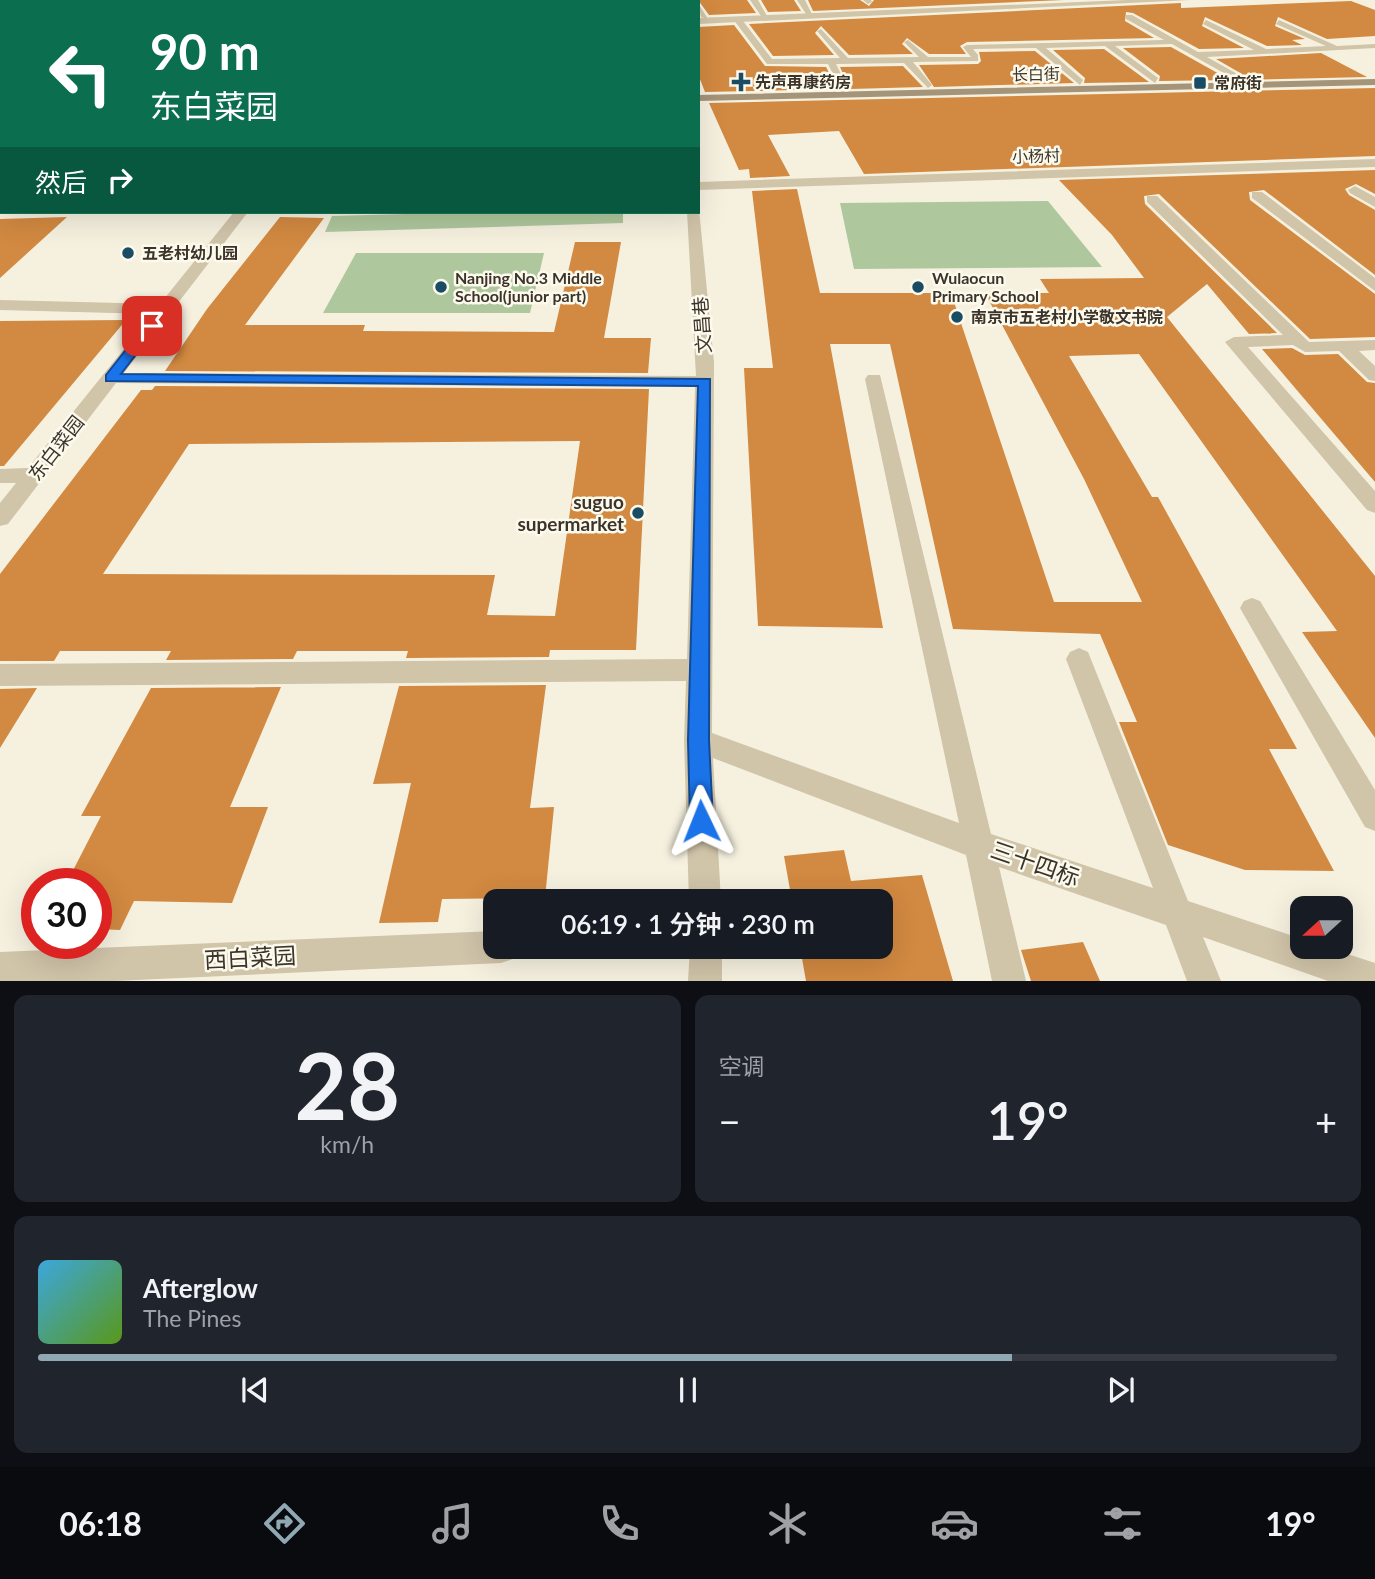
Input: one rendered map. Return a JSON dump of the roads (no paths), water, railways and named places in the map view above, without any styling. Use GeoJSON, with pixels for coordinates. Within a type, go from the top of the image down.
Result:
{"type":"FeatureCollection","features":[{"type":"Feature","properties":{"kind":"street"},"geometry":{"type":"LineString","coordinates":[[908,0],[917,11]]}},
{"type":"Feature","properties":{"kind":"street"},"geometry":{"type":"LineString","coordinates":[[701,19],[1186,0]]}},
{"type":"Feature","properties":{"kind":"street","name":"长白街"},"geometry":{"type":"LineString","coordinates":[[700,98],[1375,82]]}},
{"type":"Feature","properties":{"kind":"street","name":"小杨村"},"geometry":{"type":"LineString","coordinates":[[700,186],[1375,163]]}},
{"type":"Feature","properties":{"kind":"street"},"geometry":{"type":"LineString","coordinates":[[1355,190],[1375,203]]}},
{"type":"Feature","properties":{"kind":"street"},"geometry":{"type":"LineString","coordinates":[[1257,195],[1375,286]]}},
{"type":"Feature","properties":{"kind":"street"},"geometry":{"type":"LineString","coordinates":[[1152,199],[1305,347],[1375,345]]}},
{"type":"Feature","properties":{"kind":"street","name":"东白菜园"},"geometry":{"type":"LineString","coordinates":[[0,518],[239,214]]}},
{"type":"Feature","properties":{"kind":"street","name":"文昌巷"},"geometry":{"type":"LineString","coordinates":[[694,214],[705,382],[698,740],[704,889]]}},
{"type":"Feature","properties":{"kind":"street"},"geometry":{"type":"LineString","coordinates":[[0,305],[165,309]]}},
{"type":"Feature","properties":{"kind":"street"},"geometry":{"type":"LineString","coordinates":[[1298,340],[1234,342],[1375,505]]}},
{"type":"Feature","properties":{"kind":"street"},"geometry":{"type":"LineString","coordinates":[[1344,346],[1375,376]]}},
{"type":"Feature","properties":{"kind":"street"},"geometry":{"type":"LineString","coordinates":[[111,378],[705,382]]}},
{"type":"Feature","properties":{"kind":"street"},"geometry":{"type":"LineString","coordinates":[[874,379],[976,844],[1009,981]]}},
{"type":"Feature","properties":{"kind":"street"},"geometry":{"type":"LineString","coordinates":[[0,476],[34,475]]}},
{"type":"Feature","properties":{"kind":"street"},"geometry":{"type":"LineString","coordinates":[[1252,608],[1375,817]]}},
{"type":"Feature","properties":{"kind":"street"},"geometry":{"type":"LineString","coordinates":[[1079,659],[1204,981]]}},
{"type":"Feature","properties":{"kind":"street"},"geometry":{"type":"LineString","coordinates":[[0,675],[700,670]]}},
{"type":"Feature","properties":{"kind":"street","name":"三十四标"},"geometry":{"type":"LineString","coordinates":[[698,740],[976,844],[1375,980]]}},
{"type":"Feature","properties":{"kind":"street","name":"西白菜园"},"geometry":{"type":"LineString","coordinates":[[0,969],[483,948]]}},
{"type":"Feature","properties":{"kind":"street"},"geometry":{"type":"LineString","coordinates":[[705,981],[706,959]]}},
{"type":"Feature","properties":{"kind":"lane"},"geometry":{"type":"LineString","coordinates":[[754,0],[764,14]]}},
{"type":"Feature","properties":{"kind":"lane"},"geometry":{"type":"LineString","coordinates":[[801,0],[809,12]]}},
{"type":"Feature","properties":{"kind":"lane"},"geometry":{"type":"LineString","coordinates":[[1129,17],[1238,78]]}},
{"type":"Feature","properties":{"kind":"lane"},"geometry":{"type":"LineString","coordinates":[[737,19],[769,62],[975,58],[967,47],[1175,42]]}},
{"type":"Feature","properties":{"kind":"lane"},"geometry":{"type":"LineString","coordinates":[[1206,22],[1265,52]]}},
{"type":"Feature","properties":{"kind":"lane"},"geometry":{"type":"LineString","coordinates":[[1279,22],[1337,48]]}},
{"type":"Feature","properties":{"kind":"lane"},"geometry":{"type":"LineString","coordinates":[[821,31],[847,62]]}},
{"type":"Feature","properties":{"kind":"lane"},"geometry":{"type":"LineString","coordinates":[[1082,33],[1103,44],[1155,80]]}},
{"type":"Feature","properties":{"kind":"lane"},"geometry":{"type":"LineString","coordinates":[[908,42],[926,60]]}},
{"type":"Feature","properties":{"kind":"lane"},"geometry":{"type":"LineString","coordinates":[[1038,46],[1080,82]]}},
{"type":"Feature","properties":{"kind":"lane"},"geometry":{"type":"LineString","coordinates":[[1198,55],[1375,46]]}},
{"type":"Feature","properties":{"kind":"lane"},"geometry":{"type":"LineString","coordinates":[[907,61],[928,85]]}},
{"type":"Feature","properties":{"kind":"lane"},"geometry":{"type":"LineString","coordinates":[[831,62],[844,88]]}},
{"type":"Feature","properties":{"kind":"place","name":"先声再康药房"},"geometry":{"type":"Point","coordinates":[741,82]}},
{"type":"Feature","properties":{"kind":"place","name":"常府街"},"geometry":{"type":"Point","coordinates":[1200,83]}},
{"type":"Feature","properties":{"kind":"place","name":"五老村幼儿园"},"geometry":{"type":"Point","coordinates":[128,253]}},
{"type":"Feature","properties":{"kind":"place","name":"Nanjing No.3 Middle School(junior part)"},"geometry":{"type":"Point","coordinates":[441,287]}},
{"type":"Feature","properties":{"kind":"place","name":"Wulaocun Primary School"},"geometry":{"type":"Point","coordinates":[918,287]}},
{"type":"Feature","properties":{"kind":"place","name":"南京市五老村小学敬文书院"},"geometry":{"type":"Point","coordinates":[957,317]}},
{"type":"Feature","properties":{"kind":"place","name":"suguo supermarket"},"geometry":{"type":"Point","coordinates":[638,513]}}]}
